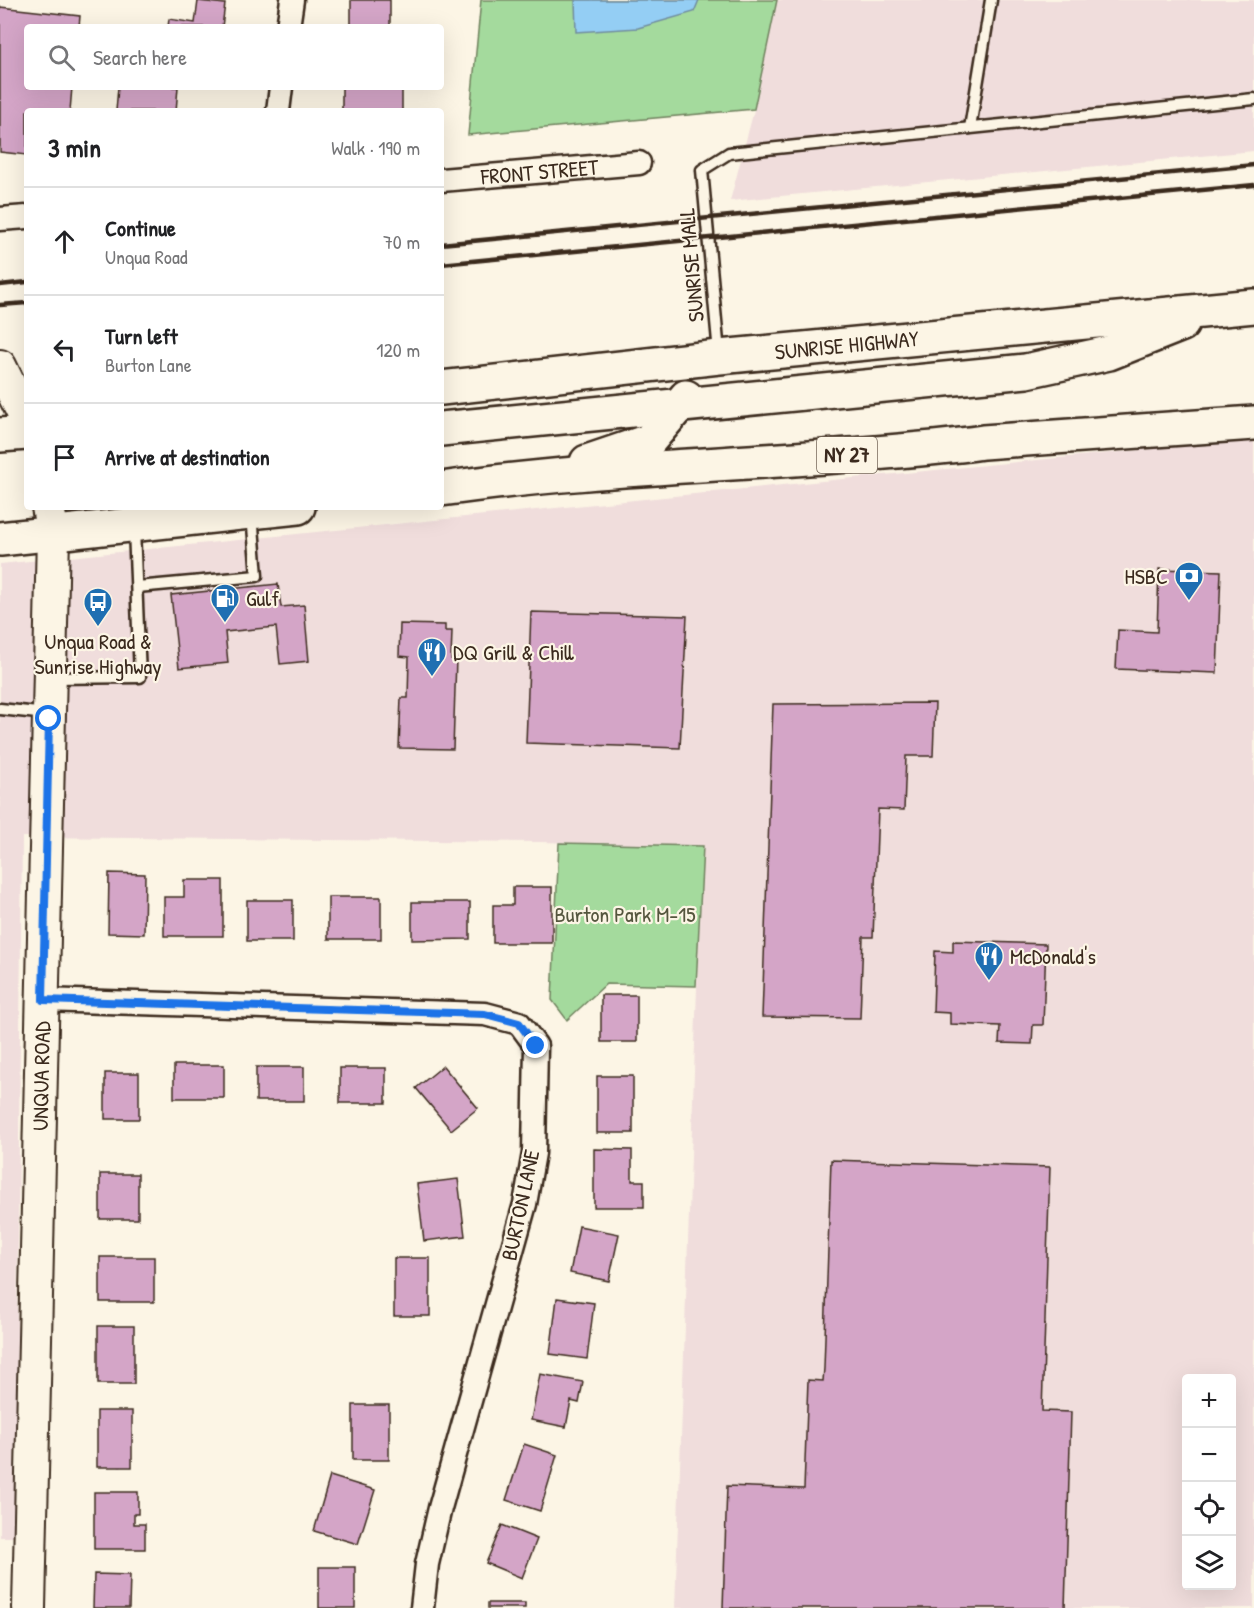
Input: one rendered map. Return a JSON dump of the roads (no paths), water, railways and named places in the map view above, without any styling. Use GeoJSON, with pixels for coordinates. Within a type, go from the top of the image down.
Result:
{"type":"FeatureCollection","features":[{"type":"Feature","properties":{"kind":"highway","name":"SUNRISE HIGHWAY"},"geometry":{"type":"LineString","coordinates":[[444,388],[719,357],[1254,306]]}},
{"type":"Feature","properties":{"kind":"highway"},"geometry":{"type":"LineString","coordinates":[[444,429],[1026,371],[1109,353],[1217,310]]}},
{"type":"Feature","properties":{"kind":"highway"},"geometry":{"type":"LineString","coordinates":[[543,477],[649,441],[719,357]]}},
{"type":"Feature","properties":{"kind":"highway","name":"NY 27"},"geometry":{"type":"LineString","coordinates":[[444,489],[543,477],[1254,423]]}},
{"type":"Feature","properties":{"kind":"highway"},"geometry":{"type":"LineString","coordinates":[[0,435],[24,433]]}},
{"type":"Feature","properties":{"kind":"highway"},"geometry":{"type":"LineString","coordinates":[[0,539],[80,510]]}},
{"type":"Feature","properties":{"kind":"highway"},"geometry":{"type":"LineString","coordinates":[[50,521],[134,526],[270,510]]}},
{"type":"Feature","properties":{"kind":"street"},"geometry":{"type":"LineString","coordinates":[[288,24],[292,0]]}},
{"type":"Feature","properties":{"kind":"street"},"geometry":{"type":"LineString","coordinates":[[278,108],[281,90]]}},
{"type":"Feature","properties":{"kind":"street","name":"FRONT STREET"},"geometry":{"type":"LineString","coordinates":[[444,180],[639,163]]}},
{"type":"Feature","properties":{"kind":"street"},"geometry":{"type":"LineString","coordinates":[[0,219],[24,217]]}},
{"type":"Feature","properties":{"kind":"street"},"geometry":{"type":"LineString","coordinates":[[0,366],[24,414]]}},
{"type":"Feature","properties":{"kind":"street","name":"UNQUA ROAD"},"geometry":{"type":"LineString","coordinates":[[29,1608],[50,678],[50,521]]}},
{"type":"Feature","properties":{"kind":"street","name":"BURTON LANE"},"geometry":{"type":"LineString","coordinates":[[43,1000],[485,1014],[519,1023],[536,1046],[534,1153],[525,1204],[440,1508],[427,1564],[422,1608]]}},
{"type":"Feature","properties":{"kind":"lane"},"geometry":{"type":"LineString","coordinates":[[991,0],[970,128],[1254,99]]}},
{"type":"Feature","properties":{"kind":"lane","name":"SUNRISE MALL"},"geometry":{"type":"LineString","coordinates":[[719,357],[702,170],[729,153],[970,128]]}},
{"type":"Feature","properties":{"kind":"lane"},"geometry":{"type":"LineString","coordinates":[[137,587],[257,576],[252,512]]}},
{"type":"Feature","properties":{"kind":"lane"},"geometry":{"type":"LineString","coordinates":[[50,678],[140,677],[134,526]]}},
{"type":"Feature","properties":{"kind":"lane"},"geometry":{"type":"LineString","coordinates":[[0,710],[49,714]]}},
{"type":"Feature","properties":{"kind":"water"},"geometry":{"type":"Polygon","coordinates":[[[575,0],[699,0],[694,12],[638,28],[576,32],[575,0]]]}},
{"type":"Feature","properties":{"kind":"railway"},"geometry":{"type":"LineString","coordinates":[[444,244],[1254,165]]}},
{"type":"Feature","properties":{"kind":"railway"},"geometry":{"type":"LineString","coordinates":[[444,264],[1254,185]]}},
{"type":"Feature","properties":{"kind":"railway"},"geometry":{"type":"LineString","coordinates":[[0,285],[24,282]]}},
{"type":"Feature","properties":{"kind":"railway"},"geometry":{"type":"LineString","coordinates":[[0,305],[24,303]]}},
{"type":"Feature","properties":{"kind":"place","name":"HSBC"},"geometry":{"type":"Point","coordinates":[1189,602]}},
{"type":"Feature","properties":{"kind":"place","name":"Gulf"},"geometry":{"type":"Point","coordinates":[225,624]}},
{"type":"Feature","properties":{"kind":"place","name":"Unqua Road & Sunrise Highway"},"geometry":{"type":"Point","coordinates":[98,628]}},
{"type":"Feature","properties":{"kind":"place","name":"DQ Grill & Chill"},"geometry":{"type":"Point","coordinates":[432,678]}},
{"type":"Feature","properties":{"kind":"place","name":"McDonald's"},"geometry":{"type":"Point","coordinates":[989,982]}},
{"type":"Feature","properties":{"kind":"park label","name":"Burton Park M-15"},"geometry":{"type":"Point","coordinates":[625,914]}}]}
